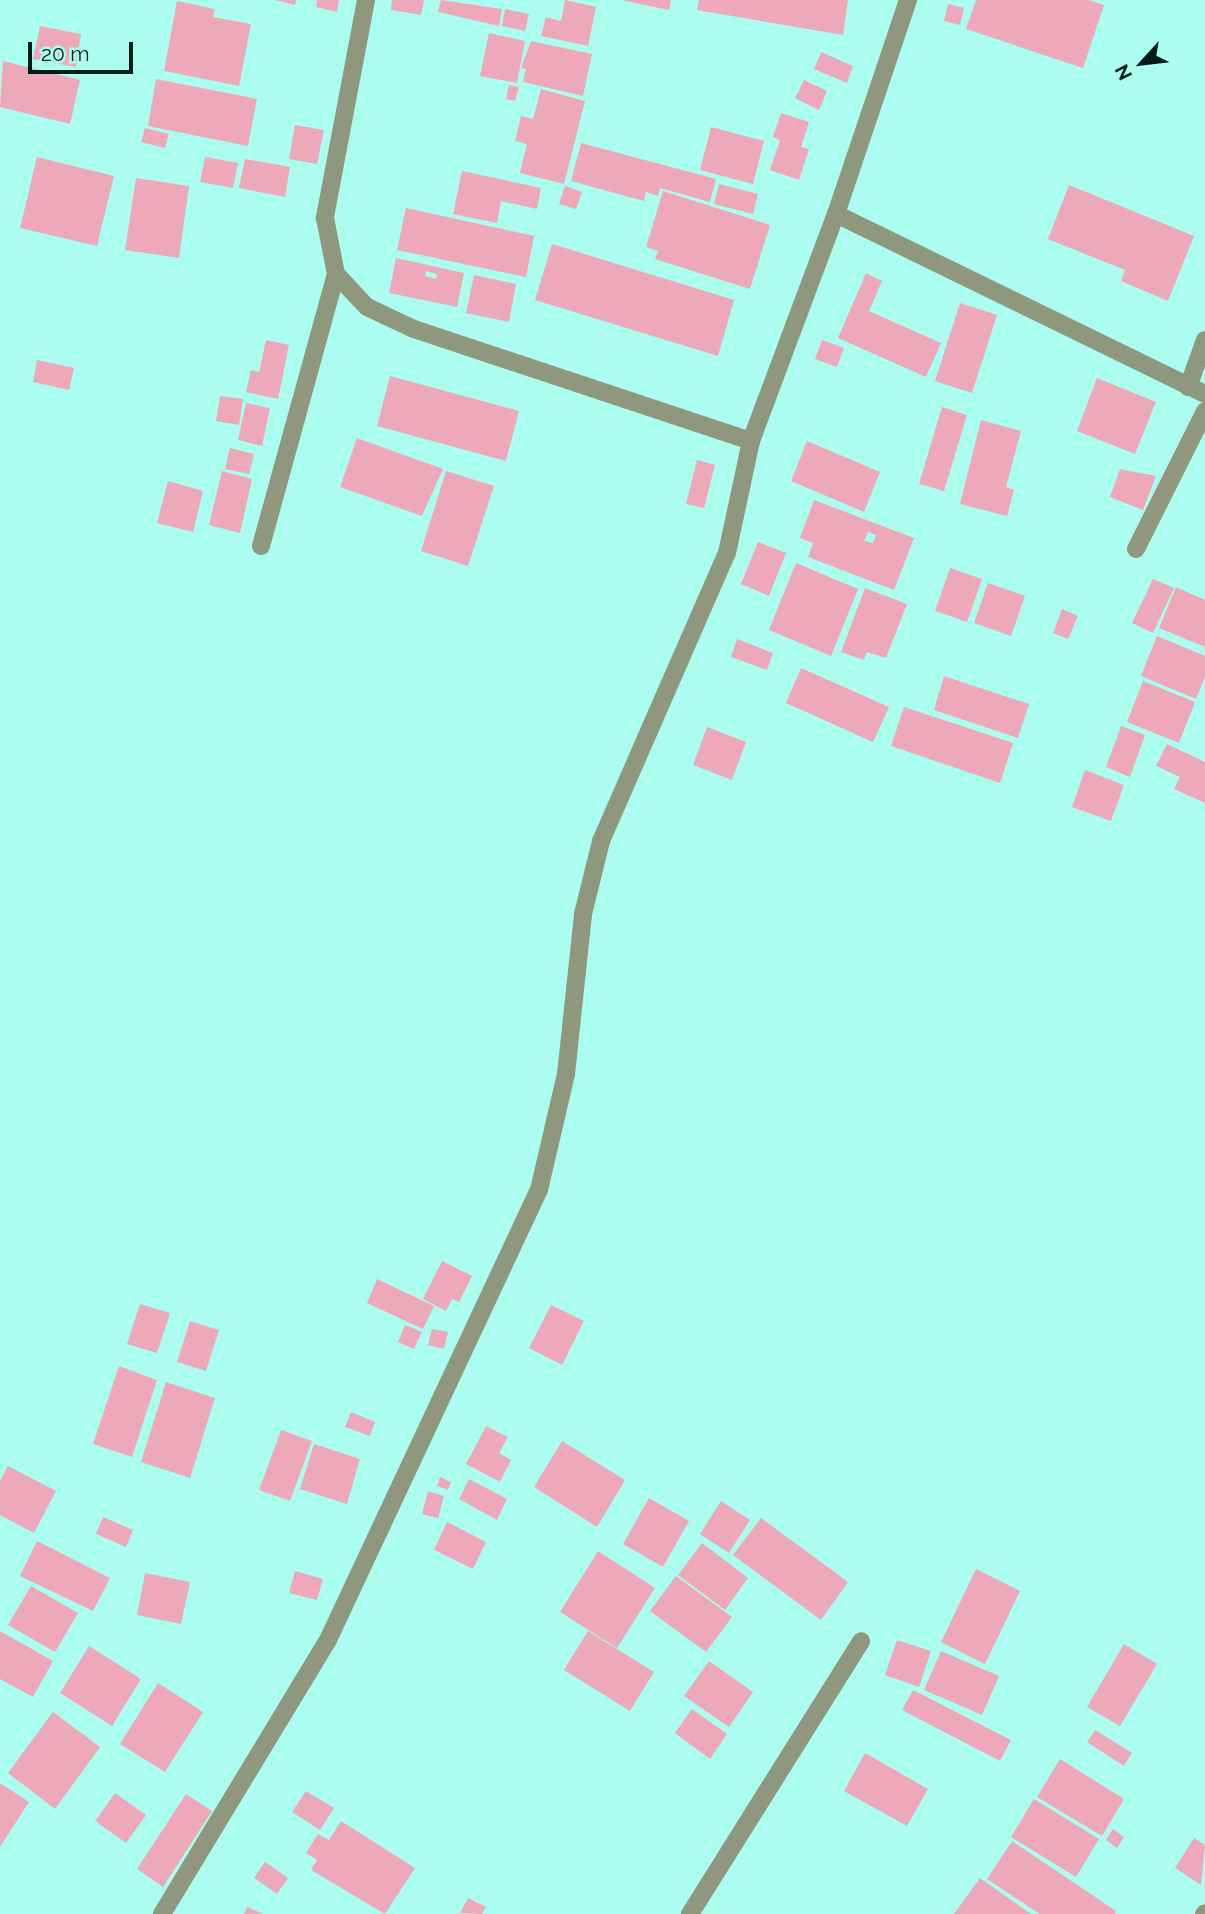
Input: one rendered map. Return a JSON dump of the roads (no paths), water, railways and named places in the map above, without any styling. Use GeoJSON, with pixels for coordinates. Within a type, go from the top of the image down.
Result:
{"type":"FeatureCollection","features":[{"type":"Feature","properties":{"kind":"street"},"geometry":{"type":"LineString","coordinates":[[261,546],[336,274],[325,218],[366,0]]}},
{"type":"Feature","properties":{"kind":"street"},"geometry":{"type":"LineString","coordinates":[[162,1914],[328,1640],[539,1190],[566,1073],[591,873],[613,809],[727,553],[751,441],[836,214],[908,0]]}},
{"type":"Feature","properties":{"kind":"street"},"geometry":{"type":"LineString","coordinates":[[836,214],[1197,390],[1205,340]]}},
{"type":"Feature","properties":{"kind":"street"},"geometry":{"type":"LineString","coordinates":[[336,274],[367,307],[414,329],[751,441]]}},
{"type":"Feature","properties":{"kind":"street"},"geometry":{"type":"LineString","coordinates":[[1136,549],[1205,411]]}},
{"type":"Feature","properties":{"kind":"street"},"geometry":{"type":"LineString","coordinates":[[690,1914],[861,1641]]}}]}
